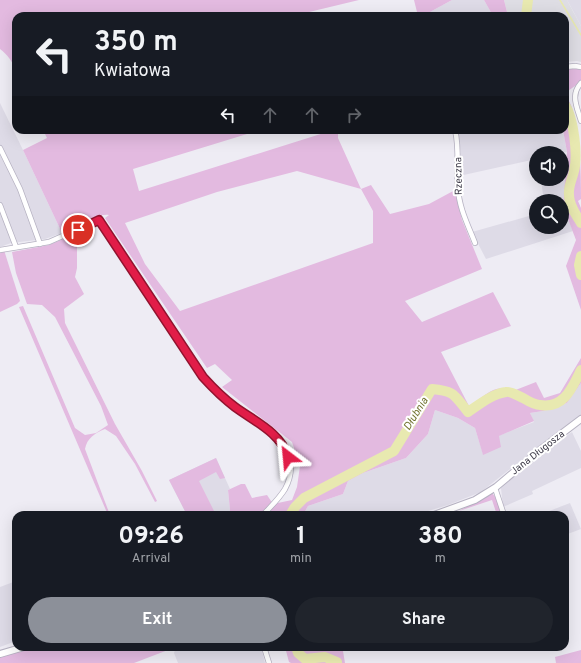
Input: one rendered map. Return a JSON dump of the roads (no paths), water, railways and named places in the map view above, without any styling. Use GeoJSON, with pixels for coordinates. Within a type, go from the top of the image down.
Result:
{"type":"FeatureCollection","features":[{"type":"Feature","properties":{"kind":"street"},"geometry":{"type":"LineString","coordinates":[[569,67],[581,67]]}},
{"type":"Feature","properties":{"kind":"street"},"geometry":{"type":"LineString","coordinates":[[581,83],[576,89],[574,95],[581,121]]}},
{"type":"Feature","properties":{"kind":"street","name":"Rzeczna"},"geometry":{"type":"LineString","coordinates":[[456,134],[459,150],[457,174],[458,189],[461,206],[468,229],[475,243]]}},
{"type":"Feature","properties":{"kind":"street"},"geometry":{"type":"LineString","coordinates":[[0,148],[20,189],[40,244]]}},
{"type":"Feature","properties":{"kind":"street"},"geometry":{"type":"LineString","coordinates":[[0,205],[16,247]]}},
{"type":"Feature","properties":{"kind":"street"},"geometry":{"type":"LineString","coordinates":[[0,250],[40,244],[59,239],[99,220],[203,377],[222,396],[276,437],[285,448],[290,465],[288,480],[282,494],[266,511]]}},
{"type":"Feature","properties":{"kind":"street","name":"Jana Długosza"},"geometry":{"type":"LineString","coordinates":[[445,511],[475,500],[495,488],[540,450],[581,419]]}},
{"type":"Feature","properties":{"kind":"street"},"geometry":{"type":"LineString","coordinates":[[495,488],[503,511]]}},
{"type":"Feature","properties":{"kind":"street"},"geometry":{"type":"LineString","coordinates":[[0,654],[12,650]]}},
{"type":"Feature","properties":{"kind":"street"},"geometry":{"type":"LineString","coordinates":[[265,651],[269,663]]}},
{"type":"Feature","properties":{"kind":"waterway","name":"Dłubnia"},"geometry":{"type":"LineString","coordinates":[[526,12],[528,0]]}},
{"type":"Feature","properties":{"kind":"waterway"},"geometry":{"type":"LineString","coordinates":[[560,0],[567,12]]}},
{"type":"Feature","properties":{"kind":"waterway"},"geometry":{"type":"LineString","coordinates":[[569,15],[581,35]]}},
{"type":"Feature","properties":{"kind":"waterway","name":"Dłubnia"},"geometry":{"type":"LineString","coordinates":[[569,114],[573,128],[576,156],[569,189],[569,199],[573,210],[581,223]]}},
{"type":"Feature","properties":{"kind":"waterway","name":"Dłubnia"},"geometry":{"type":"LineString","coordinates":[[581,256],[579,265],[581,275]]}},
{"type":"Feature","properties":{"kind":"waterway","name":"Dłubnia"},"geometry":{"type":"LineString","coordinates":[[292,511],[304,498],[394,451],[432,389],[450,393],[457,398],[468,412],[491,397],[506,392],[512,393],[531,403],[548,405],[555,404],[566,396],[581,370]]}},
{"type":"Feature","properties":{"kind":"waterway","name":"Dłubnia"},"geometry":{"type":"LineString","coordinates":[[297,651],[305,659],[325,657],[337,663]]}}]}
